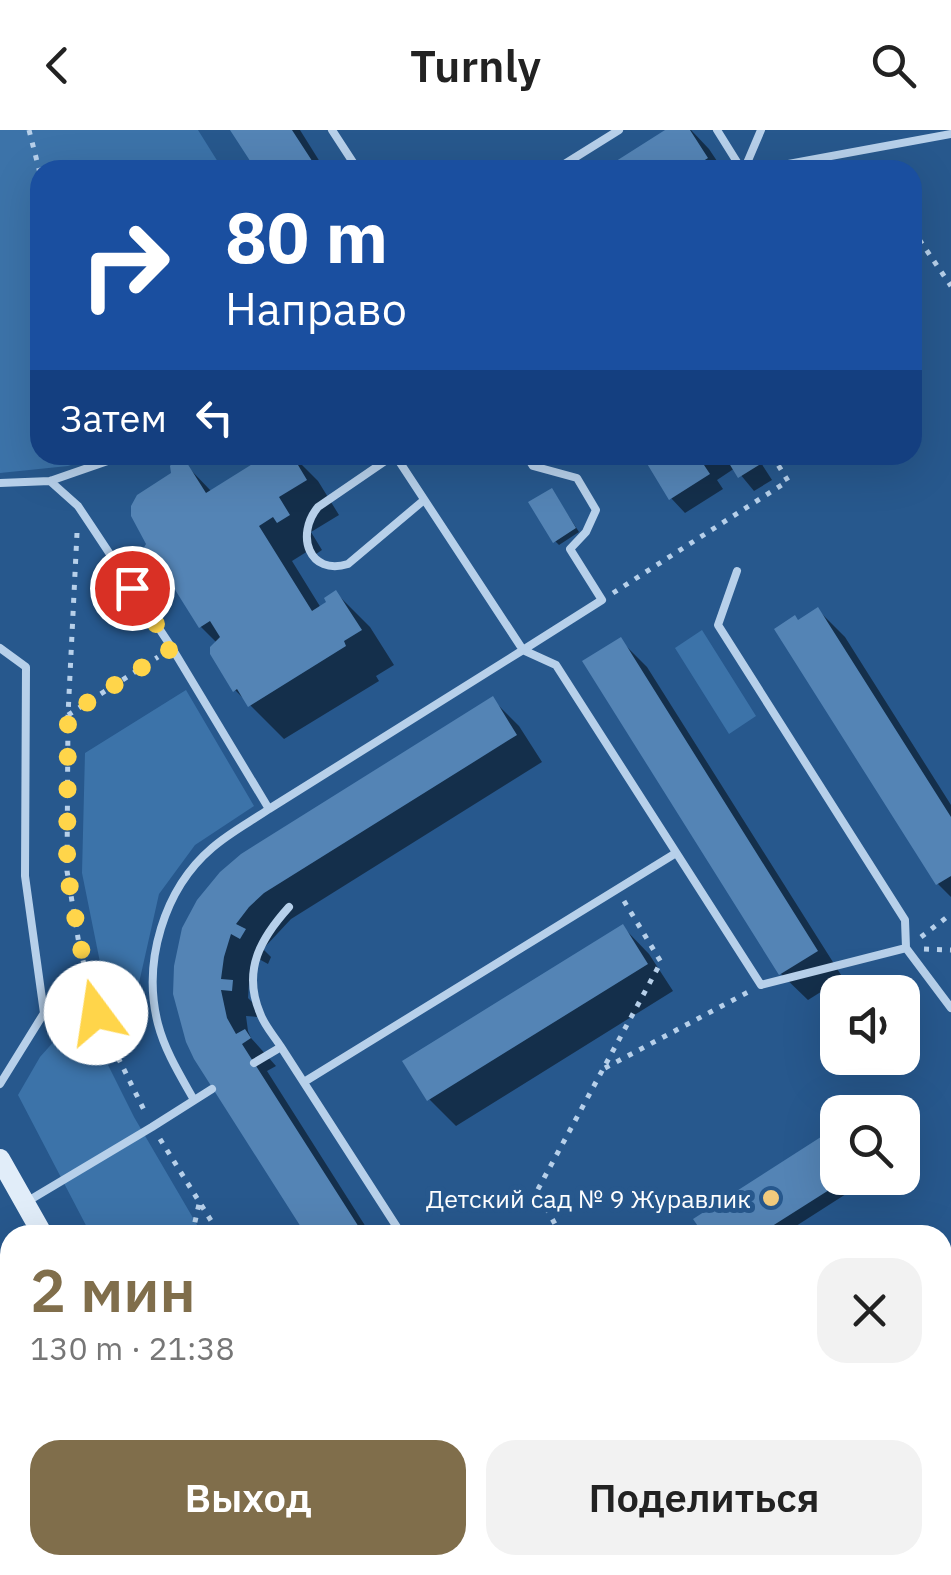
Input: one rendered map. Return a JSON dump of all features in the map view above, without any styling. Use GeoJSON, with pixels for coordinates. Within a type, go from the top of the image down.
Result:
{"type":"FeatureCollection","features":[{"type":"Feature","properties":{"kind":"main road"},"geometry":{"type":"LineString","coordinates":[[0,1159],[37,1225]]}},
{"type":"Feature","properties":{"kind":"lane"},"geometry":{"type":"LineString","coordinates":[[332,130],[352,160]]}},
{"type":"Feature","properties":{"kind":"lane"},"geometry":{"type":"LineString","coordinates":[[571,160],[618,130]]}},
{"type":"Feature","properties":{"kind":"lane"},"geometry":{"type":"LineString","coordinates":[[717,130],[736,160]]}},
{"type":"Feature","properties":{"kind":"lane"},"geometry":{"type":"LineString","coordinates":[[748,160],[761,130]]}},
{"type":"Feature","properties":{"kind":"lane"},"geometry":{"type":"LineString","coordinates":[[809,160],[951,134]]}},
{"type":"Feature","properties":{"kind":"lane"},"geometry":{"type":"LineString","coordinates":[[0,483],[50,480],[95,465]]}},
{"type":"Feature","properties":{"kind":"lane"},"geometry":{"type":"LineString","coordinates":[[379,465],[318,507],[310,517],[306,542],[311,553],[325,565],[337,568],[348,564],[424,500]]}},
{"type":"Feature","properties":{"kind":"lane"},"geometry":{"type":"LineString","coordinates":[[401,465],[523,650],[556,665],[761,985],[906,948]]}},
{"type":"Feature","properties":{"kind":"lane"},"geometry":{"type":"LineString","coordinates":[[194,1100],[157,1021],[154,989],[156,952],[170,900],[198,862],[214,846],[269,809],[602,600],[570,549],[586,532],[596,510],[577,478],[532,465]]}},
{"type":"Feature","properties":{"kind":"lane"},"geometry":{"type":"LineString","coordinates":[[50,480],[78,506],[172,648],[269,809]]}},
{"type":"Feature","properties":{"kind":"lane"},"geometry":{"type":"LineString","coordinates":[[737,571],[718,625],[906,920],[906,948],[951,1008]]}},
{"type":"Feature","properties":{"kind":"lane"},"geometry":{"type":"LineString","coordinates":[[0,648],[26,667],[25,876],[44,1013],[0,1084]]}},
{"type":"Feature","properties":{"kind":"lane"},"geometry":{"type":"LineString","coordinates":[[304,1082],[676,853]]}},
{"type":"Feature","properties":{"kind":"lane"},"geometry":{"type":"LineString","coordinates":[[289,907],[268,930],[254,965],[260,1014],[396,1225]]}},
{"type":"Feature","properties":{"kind":"lane"},"geometry":{"type":"LineString","coordinates":[[254,1063],[281,1046]]}},
{"type":"Feature","properties":{"kind":"lane"},"geometry":{"type":"LineString","coordinates":[[24,1203],[212,1088]]}},
{"type":"Feature","properties":{"kind":"path"},"geometry":{"type":"LineString","coordinates":[[30,130],[37,160]]}},
{"type":"Feature","properties":{"kind":"path"},"geometry":{"type":"LineString","coordinates":[[922,244],[951,286]]}},
{"type":"Feature","properties":{"kind":"path"},"geometry":{"type":"LineString","coordinates":[[602,600],[788,480],[778,465]]}},
{"type":"Feature","properties":{"kind":"path"},"geometry":{"type":"LineString","coordinates":[[78,506],[68,715],[67,871],[80,944],[96,1013],[152,1127],[214,1225]]}},
{"type":"Feature","properties":{"kind":"path"},"geometry":{"type":"LineString","coordinates":[[68,715],[172,648]]}},
{"type":"Feature","properties":{"kind":"path"},"geometry":{"type":"LineString","coordinates":[[555,1225],[537,1191],[661,962],[618,890]]}},
{"type":"Feature","properties":{"kind":"path"},"geometry":{"type":"LineString","coordinates":[[906,948],[951,914]]}},
{"type":"Feature","properties":{"kind":"path"},"geometry":{"type":"LineString","coordinates":[[194,1225],[199,1202]]}},
{"type":"Feature","properties":{"kind":"shaded area"},"geometry":{"type":"Polygon","coordinates":[[[0,130],[198,130],[217,160],[30,160],[30,465],[71,465],[0,473],[0,130]]]}},
{"type":"Feature","properties":{"kind":"shaded area"},"geometry":{"type":"Polygon","coordinates":[[[702,630],[756,716],[729,734],[675,648],[702,630]]]}},
{"type":"Feature","properties":{"kind":"shaded area"},"geometry":{"type":"Polygon","coordinates":[[[186,690],[254,806],[195,845],[159,894],[139,983],[107,997],[82,873],[85,753],[186,690]]]}},
{"type":"Feature","properties":{"kind":"shaded area"},"geometry":{"type":"Polygon","coordinates":[[[81,1011],[134,1117],[197,1225],[86,1225],[18,1095],[40,1057],[81,1011]]]}},
{"type":"Feature","properties":{"kind":"building"},"geometry":{"type":"Polygon","coordinates":[[[230,130],[292,130],[312,160],[250,160],[230,130]]]}},
{"type":"Feature","properties":{"kind":"building"},"geometry":{"type":"Polygon","coordinates":[[[665,130],[690,130],[708,158],[705,160],[618,160],[665,130]]]}},
{"type":"Feature","properties":{"kind":"building"},"geometry":{"type":"Polygon","coordinates":[[[171,465],[188,465],[206,493],[251,465],[298,465],[307,480],[279,497],[290,515],[277,523],[273,517],[259,526],[312,611],[336,590],[362,630],[344,641],[346,646],[248,707],[237,689],[233,692],[210,654],[210,647],[220,637],[210,621],[199,628],[157,561],[143,558],[146,544],[131,516],[137,495],[171,473],[171,465]]]}},
{"type":"Feature","properties":{"kind":"building"},"geometry":{"type":"Polygon","coordinates":[[[648,465],[704,465],[710,474],[669,500],[648,465]]]}},
{"type":"Feature","properties":{"kind":"building"},"geometry":{"type":"Polygon","coordinates":[[[730,465],[759,465],[738,478],[730,465]]]}},
{"type":"Feature","properties":{"kind":"building"},"geometry":{"type":"Polygon","coordinates":[[[552,488],[576,528],[553,543],[528,502],[552,488]]]}},
{"type":"Feature","properties":{"kind":"building"},"geometry":{"type":"Polygon","coordinates":[[[818,607],[951,817],[951,876],[936,885],[774,629],[795,615],[798,620],[818,607]]]}},
{"type":"Feature","properties":{"kind":"building"},"geometry":{"type":"Polygon","coordinates":[[[621,637],[818,951],[779,975],[582,661],[621,637]]]}},
{"type":"Feature","properties":{"kind":"building"},"geometry":{"type":"Polygon","coordinates":[[[493,696],[517,735],[264,893],[236,924],[246,929],[240,939],[231,934],[221,979],[233,980],[232,991],[221,990],[227,1018],[236,1034],[245,1029],[251,1038],[242,1044],[358,1225],[300,1225],[186,1042],[173,994],[182,928],[197,900],[241,854],[493,696]]]}},
{"type":"Feature","properties":{"kind":"building"},"geometry":{"type":"Polygon","coordinates":[[[623,924],[648,964],[427,1101],[402,1061],[623,924]]]}},
{"type":"Feature","properties":{"kind":"building","name":"Детский сад № 9 Журавлик"},"geometry":{"type":"Polygon","coordinates":[[[820,1138],[821,1195],[774,1225],[697,1225],[693,1219],[820,1138]]]}},
{"type":"Feature","properties":{"kind":"place","name":"Детский сад № 9 Журавлик"},"geometry":{"type":"Point","coordinates":[771,1198]}},
{"type":"Feature","properties":{"kind":"route"},"geometry":{"type":"LineString","coordinates":[[96,1013],[67,871],[68,715],[172,648],[132,588]]}}]}
